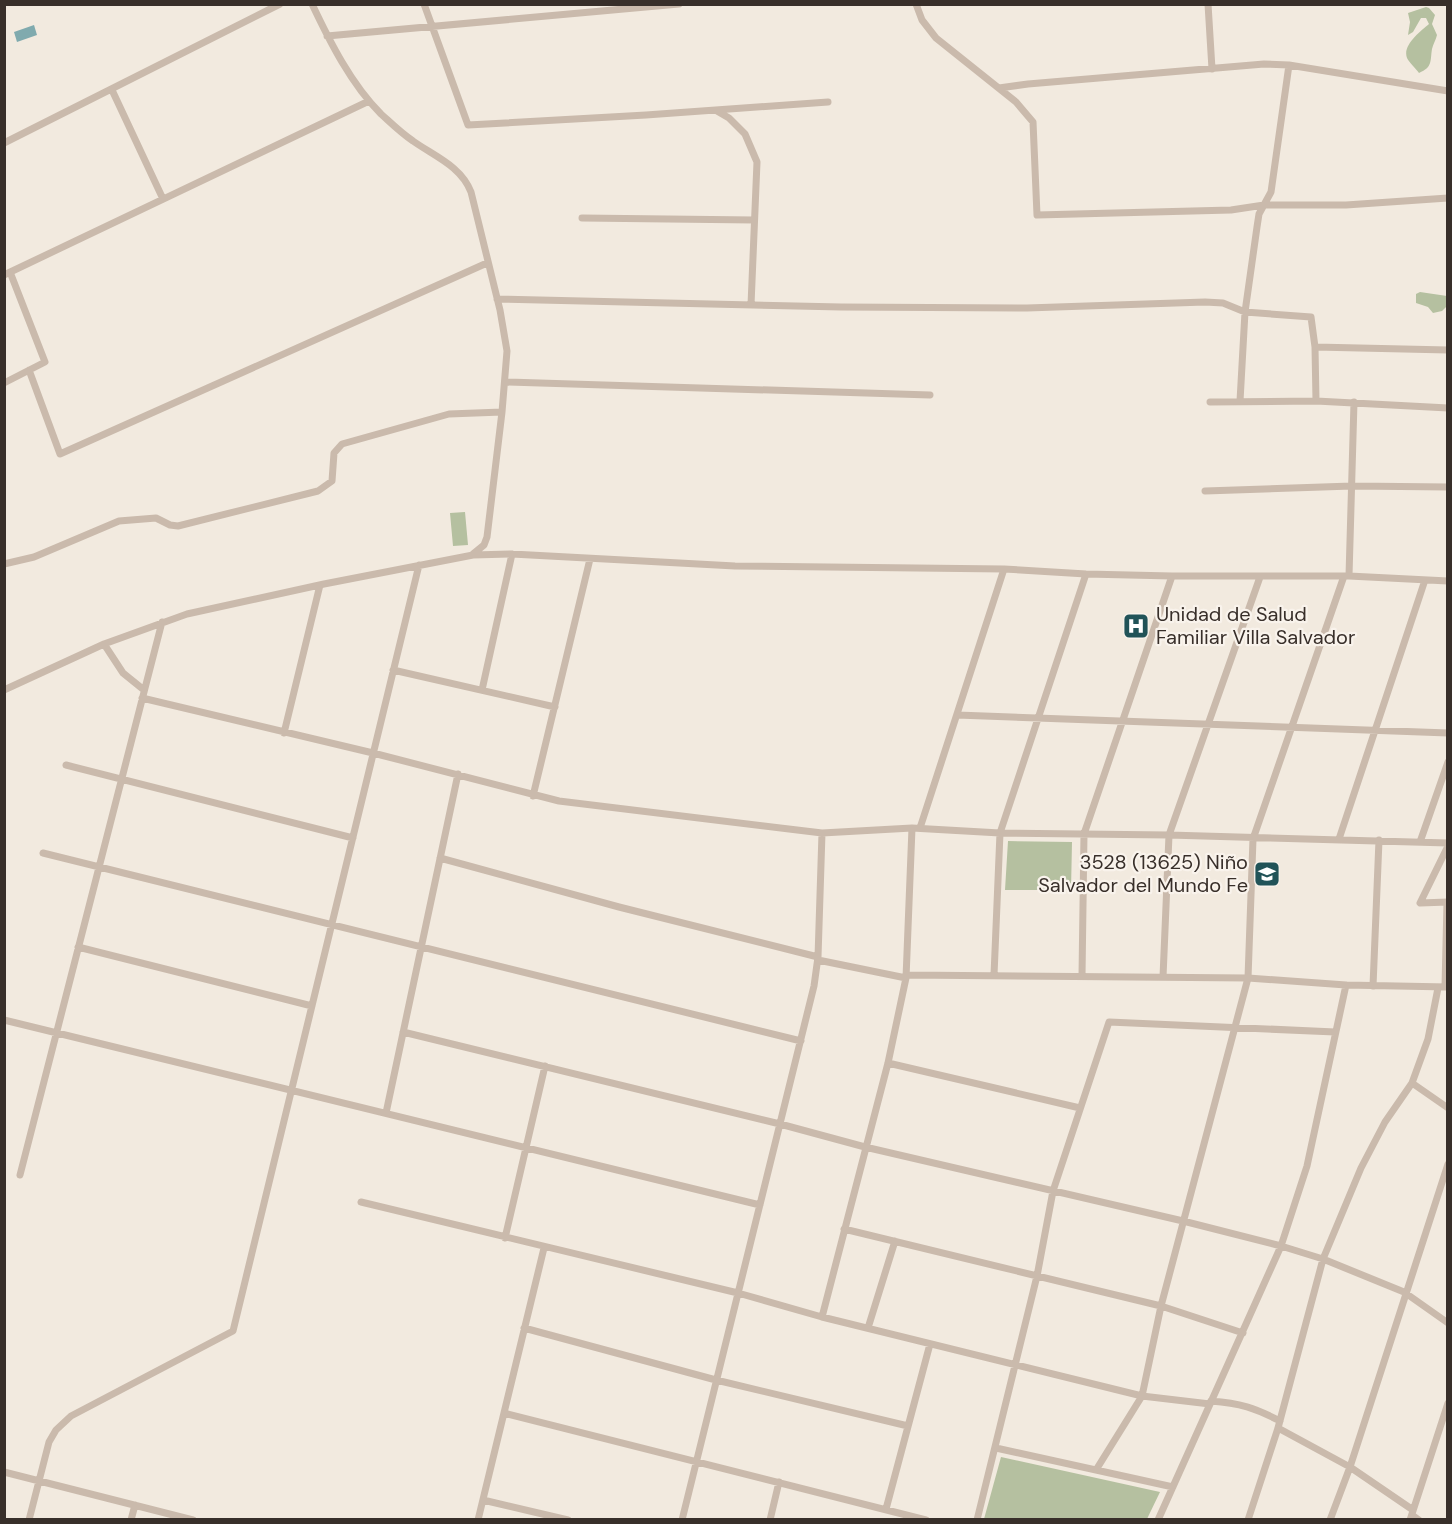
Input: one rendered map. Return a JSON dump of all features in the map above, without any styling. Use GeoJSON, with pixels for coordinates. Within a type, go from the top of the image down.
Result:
{"type":"FeatureCollection","features":[{"type":"Feature","properties":{"kind":"street"},"geometry":{"type":"LineString","coordinates":[[4,143],[280,4]]}},
{"type":"Feature","properties":{"kind":"street"},"geometry":{"type":"LineString","coordinates":[[312,4],[327,36],[369,101],[412,141],[463,176],[471,192],[507,351],[487,537],[484,545],[473,555]]}},
{"type":"Feature","properties":{"kind":"street"},"geometry":{"type":"LineString","coordinates":[[424,4],[468,125],[828,102]]}},
{"type":"Feature","properties":{"kind":"street"},"geometry":{"type":"LineString","coordinates":[[327,36],[679,4]]}},
{"type":"Feature","properties":{"kind":"street"},"geometry":{"type":"LineString","coordinates":[[916,4],[922,20],[936,38],[1016,102],[1033,122],[1037,215],[1231,210],[1264,205],[1346,205],[1448,198]]}},
{"type":"Feature","properties":{"kind":"street"},"geometry":{"type":"LineString","coordinates":[[1208,4],[1212,69]]}},
{"type":"Feature","properties":{"kind":"street"},"geometry":{"type":"LineString","coordinates":[[999,88],[1264,64],[1289,65],[1448,91]]}},
{"type":"Feature","properties":{"kind":"street"},"geometry":{"type":"LineString","coordinates":[[1240,401],[1245,312],[1258,221],[1271,192],[1289,65]]}},
{"type":"Feature","properties":{"kind":"street"},"geometry":{"type":"LineString","coordinates":[[112,90],[163,199]]}},
{"type":"Feature","properties":{"kind":"street"},"geometry":{"type":"LineString","coordinates":[[4,383],[45,362],[8,274],[369,101]]}},
{"type":"Feature","properties":{"kind":"street"},"geometry":{"type":"LineString","coordinates":[[711,110],[721,112],[745,134],[757,162],[751,305]]}},
{"type":"Feature","properties":{"kind":"street"},"geometry":{"type":"LineString","coordinates":[[582,218],[754,220]]}},
{"type":"Feature","properties":{"kind":"street"},"geometry":{"type":"LineString","coordinates":[[29,370],[60,454],[487,263]]}},
{"type":"Feature","properties":{"kind":"street"},"geometry":{"type":"LineString","coordinates":[[497,300],[1027,308],[1223,303],[1245,312],[1311,317],[1315,347],[1316,401]]}},
{"type":"Feature","properties":{"kind":"street"},"geometry":{"type":"LineString","coordinates":[[1315,347],[1448,350]]}},
{"type":"Feature","properties":{"kind":"street"},"geometry":{"type":"LineString","coordinates":[[505,382],[930,395]]}},
{"type":"Feature","properties":{"kind":"street"},"geometry":{"type":"LineString","coordinates":[[1210,402],[1316,401],[1448,408]]}},
{"type":"Feature","properties":{"kind":"street"},"geometry":{"type":"LineString","coordinates":[[1096,1470],[1142,1396],[1161,1306],[1248,978],[1253,838],[1347,576],[1354,402]]}},
{"type":"Feature","properties":{"kind":"street"},"geometry":{"type":"LineString","coordinates":[[4,564],[34,557],[119,521],[156,518],[178,526],[318,491],[332,481],[334,453],[342,444],[449,414],[502,412]]}},
{"type":"Feature","properties":{"kind":"street"},"geometry":{"type":"LineString","coordinates":[[1205,491],[1352,486],[1448,487]]}},
{"type":"Feature","properties":{"kind":"street"},"geometry":{"type":"LineString","coordinates":[[482,690],[512,554]]}},
{"type":"Feature","properties":{"kind":"street"},"geometry":{"type":"LineString","coordinates":[[4,690],[104,644],[187,614],[473,555],[512,554],[735,566],[1004,569],[1172,576],[1347,576],[1448,581]]}},
{"type":"Feature","properties":{"kind":"street"},"geometry":{"type":"LineString","coordinates":[[533,796],[590,559]]}},
{"type":"Feature","properties":{"kind":"street"},"geometry":{"type":"LineString","coordinates":[[29,1520],[49,1442],[56,1430],[70,1416],[233,1330],[419,565]]}},
{"type":"Feature","properties":{"kind":"street"},"geometry":{"type":"LineString","coordinates":[[920,828],[1004,569]]}},
{"type":"Feature","properties":{"kind":"street"},"geometry":{"type":"LineString","coordinates":[[994,975],[1000,833],[1086,574]]}},
{"type":"Feature","properties":{"kind":"street"},"geometry":{"type":"LineString","coordinates":[[1082,976],[1084,834],[1172,576]]}},
{"type":"Feature","properties":{"kind":"street"},"geometry":{"type":"LineString","coordinates":[[1163,977],[1169,835],[1260,577]]}},
{"type":"Feature","properties":{"kind":"street"},"geometry":{"type":"LineString","coordinates":[[1340,839],[1425,580]]}},
{"type":"Feature","properties":{"kind":"street"},"geometry":{"type":"LineString","coordinates":[[284,733],[320,585]]}},
{"type":"Feature","properties":{"kind":"street"},"geometry":{"type":"LineString","coordinates":[[20,1175],[162,622]]}},
{"type":"Feature","properties":{"kind":"street"},"geometry":{"type":"LineString","coordinates":[[104,644],[123,673],[144,690]]}},
{"type":"Feature","properties":{"kind":"street"},"geometry":{"type":"LineString","coordinates":[[393,669],[555,707]]}},
{"type":"Feature","properties":{"kind":"street"},"geometry":{"type":"LineString","coordinates":[[142,698],[458,774],[533,796],[655,814],[822,833],[920,828],[1000,833],[1379,840],[1448,845],[1420,903],[1447,902],[1443,987],[1428,1038],[1412,1083],[1386,1122],[1361,1168],[1323,1259],[1279,1425],[1248,1520]]}},
{"type":"Feature","properties":{"kind":"street"},"geometry":{"type":"LineString","coordinates":[[957,716],[1448,733]]}},
{"type":"Feature","properties":{"kind":"street"},"geometry":{"type":"LineString","coordinates":[[1420,842],[1448,762]]}},
{"type":"Feature","properties":{"kind":"street"},"geometry":{"type":"LineString","coordinates":[[66,765],[353,838]]}},
{"type":"Feature","properties":{"kind":"street"},"geometry":{"type":"LineString","coordinates":[[386,1113],[458,774]]}},
{"type":"Feature","properties":{"kind":"street"},"geometry":{"type":"LineString","coordinates":[[822,1317],[888,1063],[906,977],[912,828]]}},
{"type":"Feature","properties":{"kind":"street"},"geometry":{"type":"LineString","coordinates":[[682,1520],[814,986],[818,958],[822,833]]}},
{"type":"Feature","properties":{"kind":"street"},"geometry":{"type":"LineString","coordinates":[[1373,986],[1379,840]]}},
{"type":"Feature","properties":{"kind":"street"},"geometry":{"type":"LineString","coordinates":[[43,853],[801,1041]]}},
{"type":"Feature","properties":{"kind":"street"},"geometry":{"type":"LineString","coordinates":[[440,858],[619,908],[818,958],[906,977],[994,975],[1248,978],[1346,985],[1443,987]]}},
{"type":"Feature","properties":{"kind":"street"},"geometry":{"type":"LineString","coordinates":[[78,947],[312,1006]]}},
{"type":"Feature","properties":{"kind":"street"},"geometry":{"type":"LineString","coordinates":[[1158,1520],[1281,1246],[1307,1166],[1346,985]]}},
{"type":"Feature","properties":{"kind":"street"},"geometry":{"type":"LineString","coordinates":[[4,1020],[760,1205]]}},
{"type":"Feature","properties":{"kind":"street"},"geometry":{"type":"LineString","coordinates":[[977,1520],[1037,1276],[1053,1191],[1109,1022],[1335,1032]]}},
{"type":"Feature","properties":{"kind":"street"},"geometry":{"type":"LineString","coordinates":[[403,1032],[865,1147],[1281,1246],[1323,1259],[1407,1294],[1448,1323]]}},
{"type":"Feature","properties":{"kind":"street"},"geometry":{"type":"LineString","coordinates":[[888,1063],[1080,1108]]}},
{"type":"Feature","properties":{"kind":"street"},"geometry":{"type":"LineString","coordinates":[[505,1238],[545,1066]]}},
{"type":"Feature","properties":{"kind":"street"},"geometry":{"type":"LineString","coordinates":[[1412,1083],[1448,1107]]}},
{"type":"Feature","properties":{"kind":"street"},"geometry":{"type":"LineString","coordinates":[[1330,1520],[1350,1467],[1448,1164]]}},
{"type":"Feature","properties":{"kind":"street"},"geometry":{"type":"LineString","coordinates":[[361,1202],[738,1293],[822,1317],[1142,1396],[1211,1403],[1237,1403],[1247,1406],[1350,1467],[1419,1520]]}},
{"type":"Feature","properties":{"kind":"street"},"geometry":{"type":"LineString","coordinates":[[844,1229],[1161,1306],[1243,1333]]}},
{"type":"Feature","properties":{"kind":"street"},"geometry":{"type":"LineString","coordinates":[[868,1328],[895,1242]]}},
{"type":"Feature","properties":{"kind":"street"},"geometry":{"type":"LineString","coordinates":[[478,1520],[544,1248]]}},
{"type":"Feature","properties":{"kind":"street"},"geometry":{"type":"LineString","coordinates":[[524,1328],[716,1380],[908,1426]]}},
{"type":"Feature","properties":{"kind":"street"},"geometry":{"type":"LineString","coordinates":[[886,1509],[930,1344]]}},
{"type":"Feature","properties":{"kind":"street"},"geometry":{"type":"LineString","coordinates":[[1412,1515],[1448,1403]]}},
{"type":"Feature","properties":{"kind":"street"},"geometry":{"type":"LineString","coordinates":[[504,1413],[926,1520]]}},
{"type":"Feature","properties":{"kind":"street"},"geometry":{"type":"LineString","coordinates":[[996,1449],[1173,1486]]}},
{"type":"Feature","properties":{"kind":"street"},"geometry":{"type":"LineString","coordinates":[[4,1472],[193,1520]]}},
{"type":"Feature","properties":{"kind":"street"},"geometry":{"type":"LineString","coordinates":[[770,1520],[779,1482]]}},
{"type":"Feature","properties":{"kind":"street"},"geometry":{"type":"LineString","coordinates":[[483,1500],[568,1520]]}},
{"type":"Feature","properties":{"kind":"street"},"geometry":{"type":"LineString","coordinates":[[131,1520],[135,1505]]}},
{"type":"Feature","properties":{"kind":"green space"},"geometry":{"type":"Polygon","coordinates":[[[1426,7],[1435,15],[1432,24],[1437,35],[1432,47],[1429,66],[1419,73],[1407,58],[1407,48],[1429,24],[1426,18],[1421,18],[1413,32],[1408,35],[1410,22],[1408,13],[1426,7]]]}},
{"type":"Feature","properties":{"kind":"green space"},"geometry":{"type":"Polygon","coordinates":[[[1420,292],[1447,296],[1447,306],[1442,311],[1433,313],[1428,307],[1416,303],[1416,294],[1420,292]]]}},
{"type":"Feature","properties":{"kind":"green space"},"geometry":{"type":"Polygon","coordinates":[[[465,512],[468,545],[453,546],[450,513],[465,512]]]}},
{"type":"Feature","properties":{"kind":"green space"},"geometry":{"type":"Polygon","coordinates":[[[1008,841],[1072,842],[1071,890],[1005,890],[1008,841]]]}},
{"type":"Feature","properties":{"kind":"green space"},"geometry":{"type":"Polygon","coordinates":[[[1001,1457],[1160,1492],[1147,1519],[984,1519],[1001,1457]]]}},
{"type":"Feature","properties":{"kind":"water"},"geometry":{"type":"Polygon","coordinates":[[[34,25],[37,35],[17,42],[14,32],[34,25]]]}},
{"type":"Feature","properties":{"kind":"place","name":"Unidad de Salud Familiar Villa Salvador"},"geometry":{"type":"Point","coordinates":[1136,626]}},
{"type":"Feature","properties":{"kind":"place","name":"3528 (13625) Niño Salvador del Mundo Fe"},"geometry":{"type":"Point","coordinates":[1267,874]}}]}
